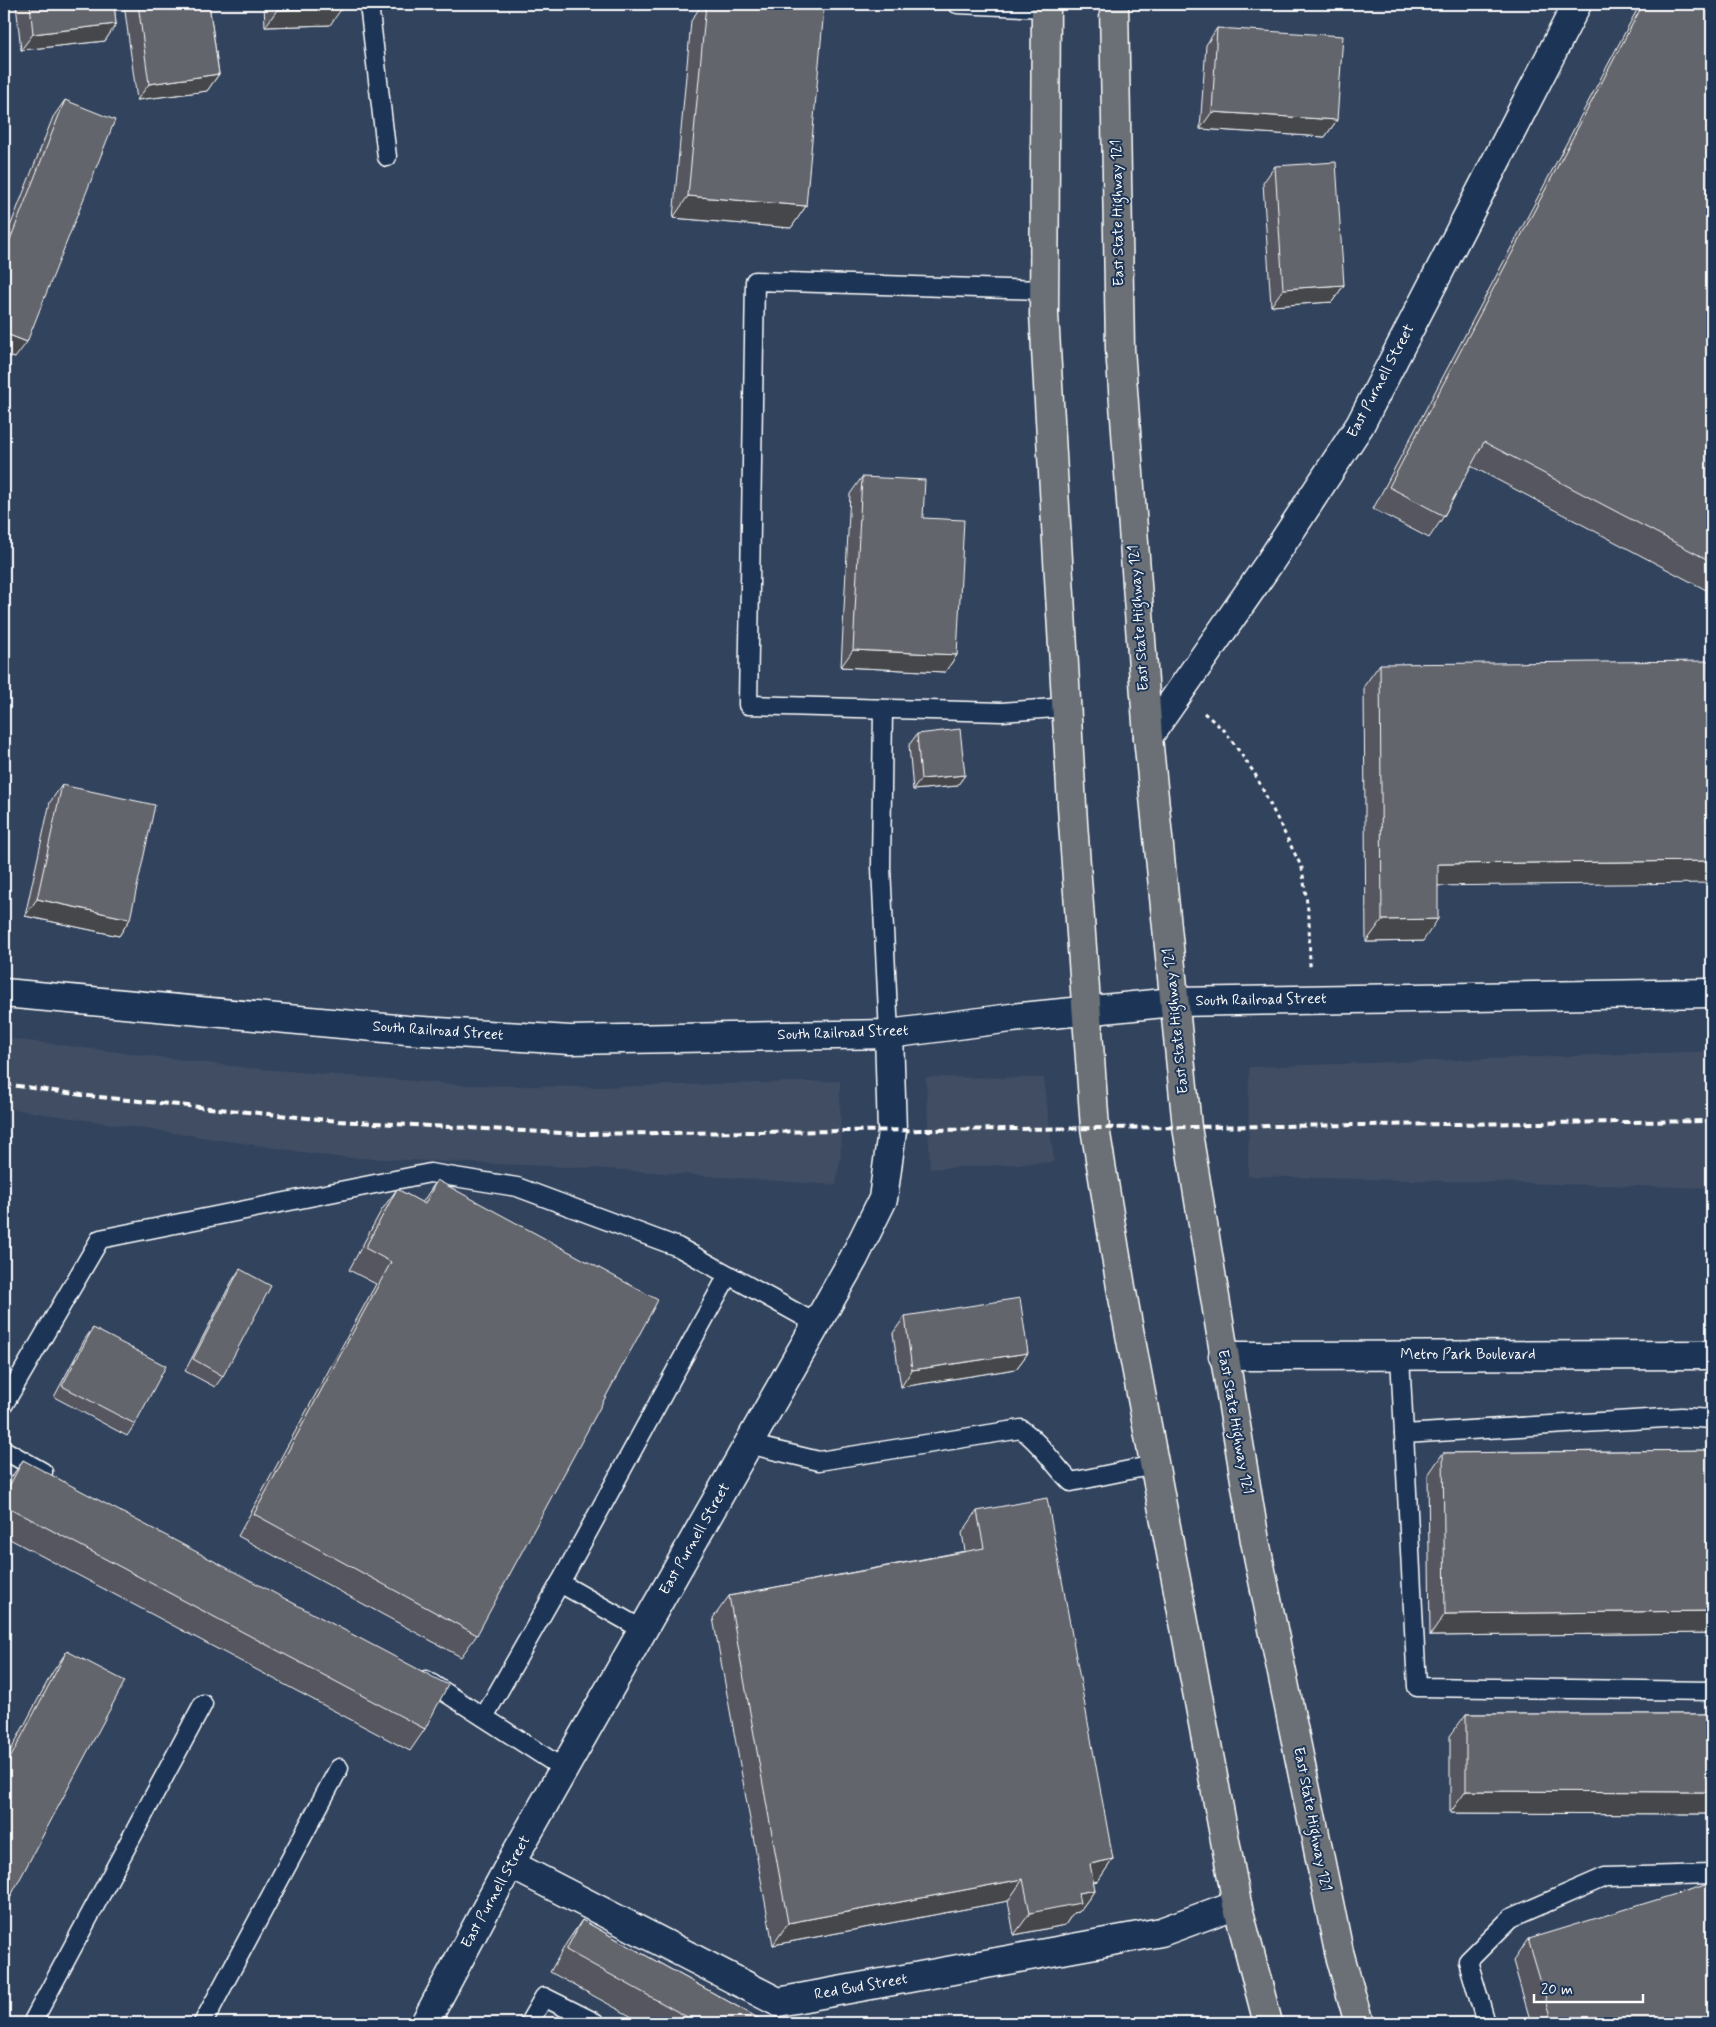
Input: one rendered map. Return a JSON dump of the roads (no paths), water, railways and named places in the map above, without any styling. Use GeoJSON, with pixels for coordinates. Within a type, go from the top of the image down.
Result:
{"type":"FeatureCollection","features":[{"type":"Feature","properties":{"kind":"main road","name":"East State Highway 121"},"geometry":{"type":"LineString","coordinates":[[1114,4],[1120,348],[1148,737],[1187,1127],[1223,1356],[1257,1550],[1326,1893],[1339,1952],[1359,2023]]}},
{"type":"Feature","properties":{"kind":"main road"},"geometry":{"type":"LineString","coordinates":[[1046,6],[1043,290],[1067,707],[1095,1128],[1154,1465],[1237,1904],[1268,2023]]}},
{"type":"Feature","properties":{"kind":"street","name":"East Purnell Street"},"geometry":{"type":"LineString","coordinates":[[1148,737],[1270,562],[1360,425],[1577,4]]}},
{"type":"Feature","properties":{"kind":"street","name":"South Railroad Street"},"geometry":{"type":"LineString","coordinates":[[4,993],[408,1030],[570,1040],[889,1034],[1088,1010],[1174,1002],[1712,993]]}},
{"type":"Feature","properties":{"kind":"street","name":"East Purnell Street"},"geometry":{"type":"LineString","coordinates":[[425,2023],[510,1864],[854,1258],[883,1199],[892,1131],[889,1034]]}},
{"type":"Feature","properties":{"kind":"street","name":"Metro Park Boulevard"},"geometry":{"type":"LineString","coordinates":[[1223,1356],[1712,1355]]}},
{"type":"Feature","properties":{"kind":"street","name":"Red Bud Street"},"geometry":{"type":"LineString","coordinates":[[510,1864],[778,2002],[1161,1932],[1237,1904]]}},
{"type":"Feature","properties":{"kind":"lane"},"geometry":{"type":"LineString","coordinates":[[369,4],[387,157]]}},
{"type":"Feature","properties":{"kind":"lane"},"geometry":{"type":"LineString","coordinates":[[957,4],[1046,6]]}},
{"type":"Feature","properties":{"kind":"lane"},"geometry":{"type":"LineString","coordinates":[[1043,290],[755,281],[748,705],[1002,712],[1067,707]]}},
{"type":"Feature","properties":{"kind":"lane"},"geometry":{"type":"LineString","coordinates":[[883,709],[881,867],[889,1034]]}},
{"type":"Feature","properties":{"kind":"lane"},"geometry":{"type":"LineString","coordinates":[[4,1404],[100,1239],[430,1174],[517,1187],[678,1247],[817,1324]]}},
{"type":"Feature","properties":{"kind":"lane"},"geometry":{"type":"LineString","coordinates":[[484,1716],[728,1276]]}},
{"type":"Feature","properties":{"kind":"lane"},"geometry":{"type":"LineString","coordinates":[[1400,1356],[1417,1687],[1712,1691]]}},
{"type":"Feature","properties":{"kind":"lane"},"geometry":{"type":"LineString","coordinates":[[1404,1434],[1681,1417],[1712,1419]]}},
{"type":"Feature","properties":{"kind":"lane"},"geometry":{"type":"LineString","coordinates":[[748,1444],[819,1461],[1021,1429],[1033,1438],[1053,1465],[1071,1482],[1154,1465]]}},
{"type":"Feature","properties":{"kind":"lane"},"geometry":{"type":"LineString","coordinates":[[4,1450],[56,1479]]}},
{"type":"Feature","properties":{"kind":"lane"},"geometry":{"type":"LineString","coordinates":[[560,1582],[643,1630]]}},
{"type":"Feature","properties":{"kind":"lane"},"geometry":{"type":"LineString","coordinates":[[415,1674],[484,1716],[564,1769]]}},
{"type":"Feature","properties":{"kind":"lane"},"geometry":{"type":"LineString","coordinates":[[32,2023],[203,1704]]}},
{"type":"Feature","properties":{"kind":"lane"},"geometry":{"type":"LineString","coordinates":[[203,2023],[339,1768]]}},
{"type":"Feature","properties":{"kind":"lane"},"geometry":{"type":"LineString","coordinates":[[1486,2023],[1468,1960],[1511,1918],[1605,1877],[1712,1874]]}},
{"type":"Feature","properties":{"kind":"lane"},"geometry":{"type":"LineString","coordinates":[[530,2023],[544,1997],[596,2023]]}},
{"type":"Feature","properties":{"kind":"railway"},"geometry":{"type":"LineString","coordinates":[[4,1084],[89,1096],[338,1121],[580,1134],[1712,1121]]}}]}
